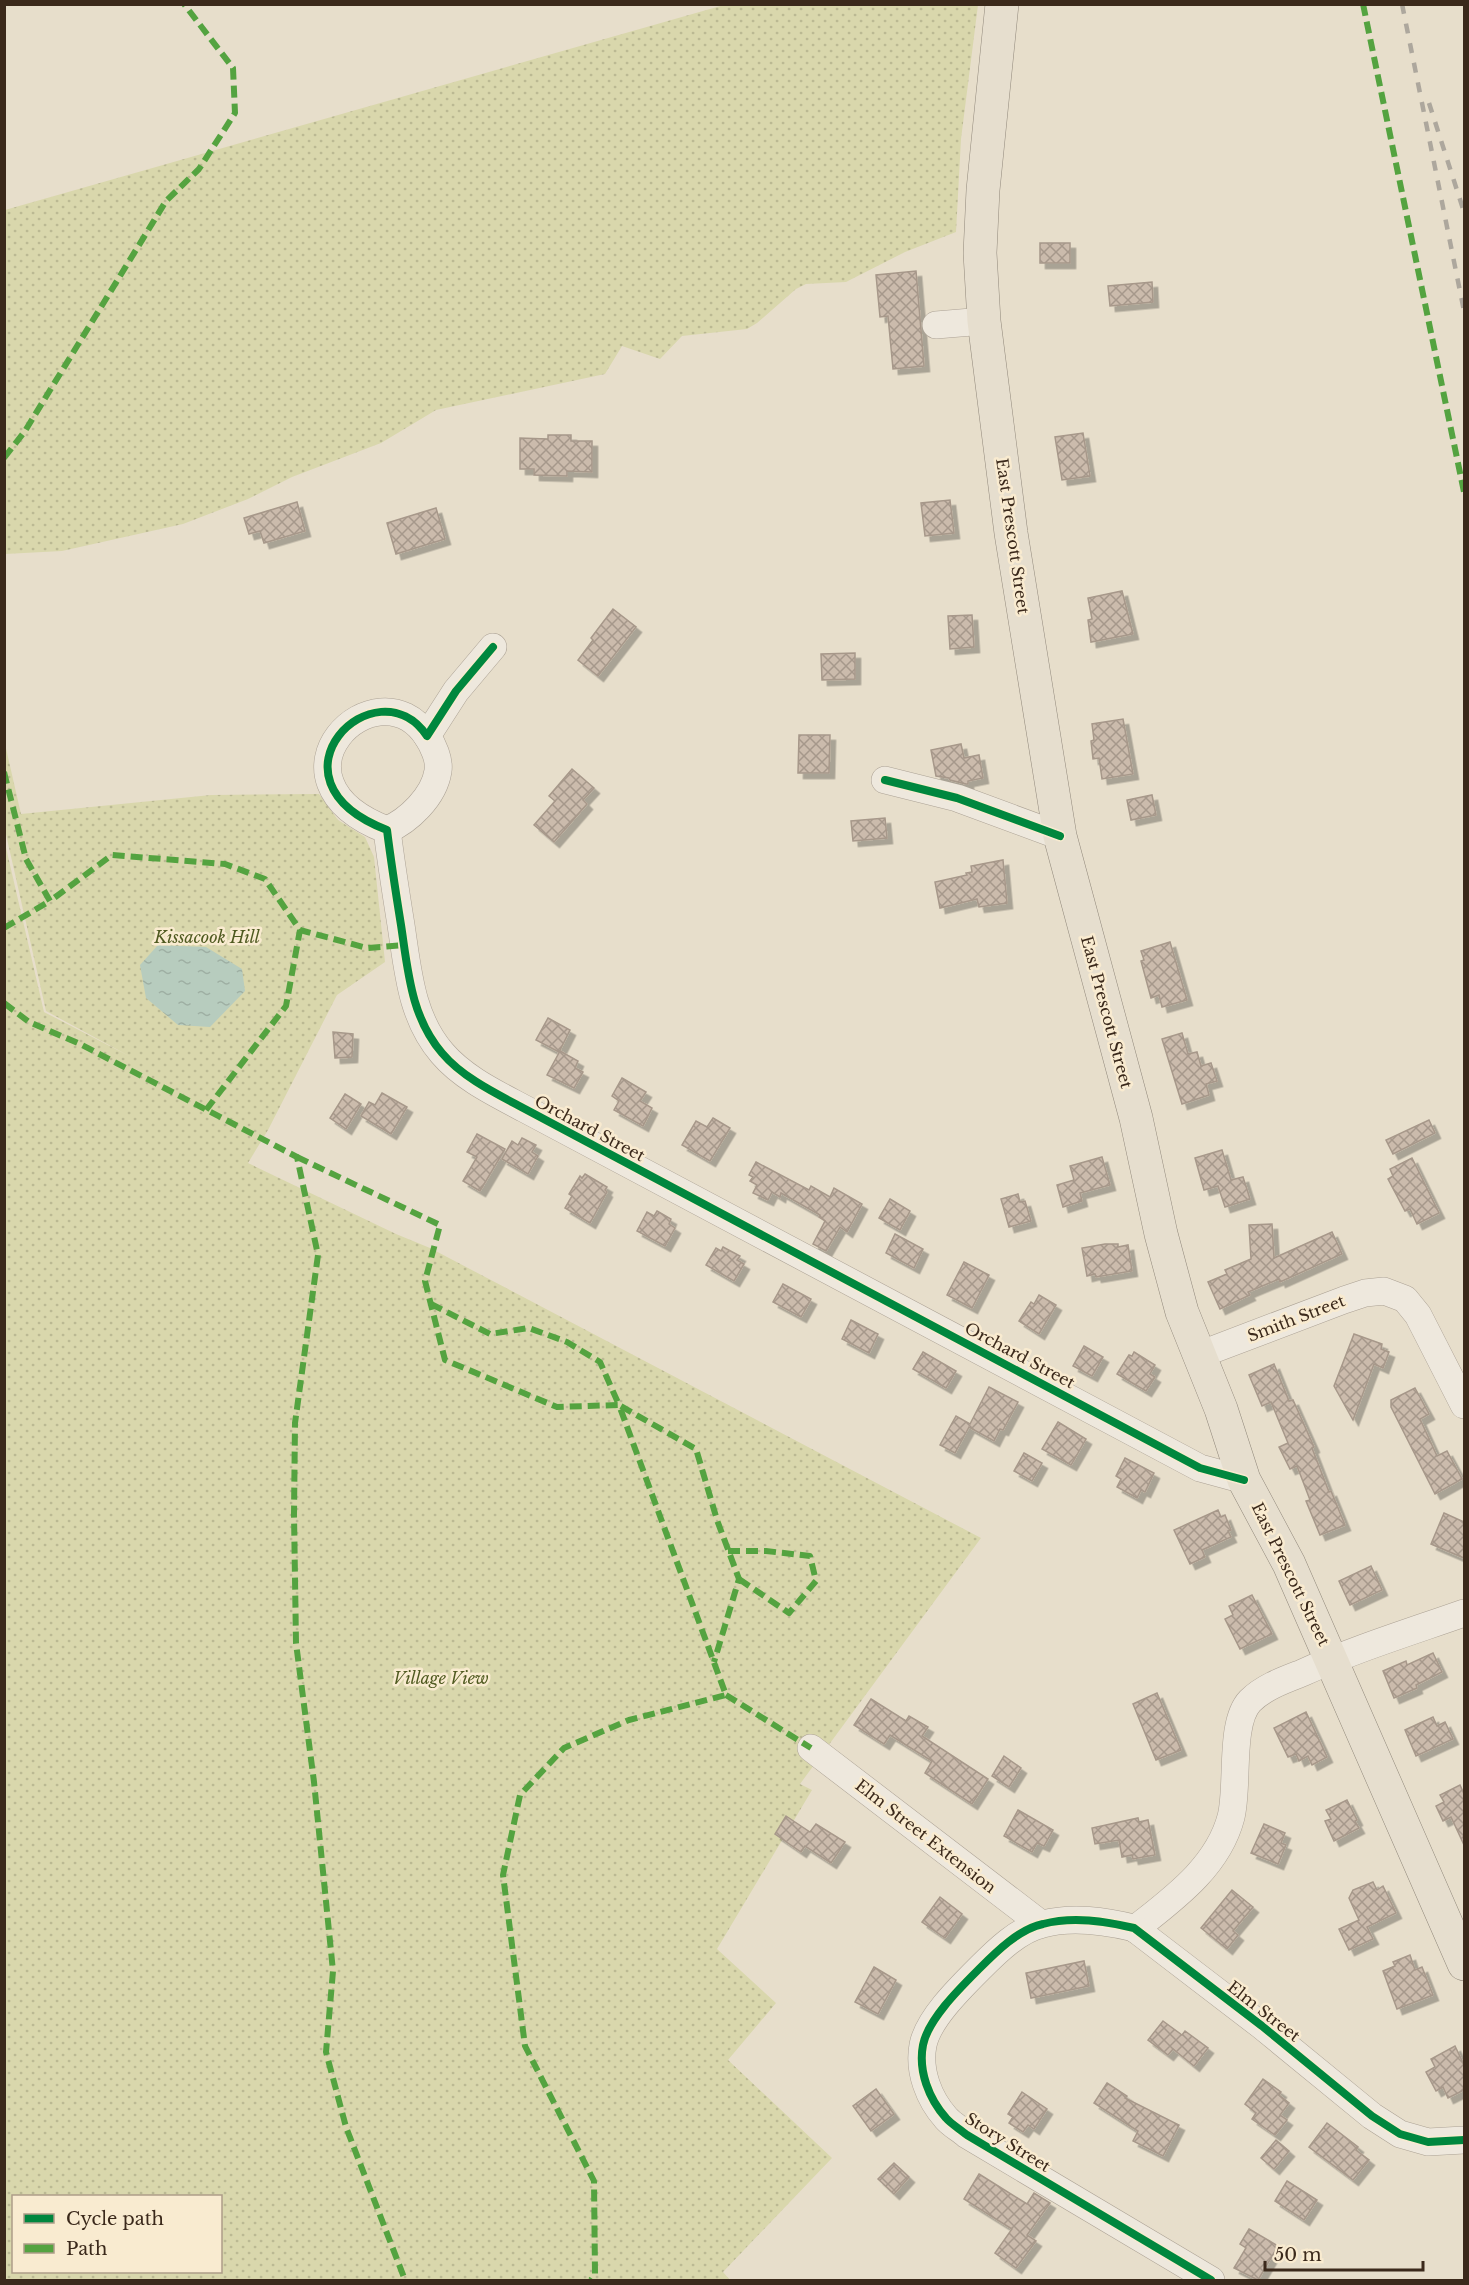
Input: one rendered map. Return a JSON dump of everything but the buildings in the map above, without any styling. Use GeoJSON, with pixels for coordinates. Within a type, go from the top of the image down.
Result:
{"type":"FeatureCollection","features":[{"type":"Feature","properties":{"kind":"main road","name":"East Prescott Street"},"geometry":{"type":"LineString","coordinates":[[1002,4],[983,190],[980,253],[984,321],[1011,533],[1060,836],[1136,1118],[1161,1234],[1179,1301],[1221,1409],[1244,1480],[1289,1563],[1464,1964]]}},
{"type":"Feature","properties":{"kind":"street"},"geometry":{"type":"LineString","coordinates":[[936,325],[984,321]]}},
{"type":"Feature","properties":{"kind":"street"},"geometry":{"type":"LineString","coordinates":[[427,736],[456,691],[493,647]]}},
{"type":"Feature","properties":{"kind":"street"},"geometry":{"type":"LineString","coordinates":[[384,711],[403,715],[422,729],[434,747],[439,771],[429,795],[399,825],[387,830],[363,821],[338,798],[326,773],[330,750],[344,728],[363,716],[384,711]]}},
{"type":"Feature","properties":{"kind":"street"},"geometry":{"type":"LineString","coordinates":[[885,780],[957,798],[1060,836]]}},
{"type":"Feature","properties":{"kind":"street","name":"Orchard Street"},"geometry":{"type":"LineString","coordinates":[[387,830],[410,990],[428,1036],[443,1055],[460,1070],[525,1109],[1200,1468],[1244,1480]]}},
{"type":"Feature","properties":{"kind":"street","name":"Smith Street"},"geometry":{"type":"LineString","coordinates":[[1199,1355],[1344,1300],[1365,1293],[1384,1291],[1405,1299],[1418,1315],[1464,1406]]}},
{"type":"Feature","properties":{"kind":"street"},"geometry":{"type":"LineString","coordinates":[[1135,1929],[1167,1904],[1201,1872],[1220,1844],[1231,1818],[1236,1794],[1236,1747],[1241,1716],[1249,1702],[1268,1687],[1332,1659],[1464,1613]]}},
{"type":"Feature","properties":{"kind":"street","name":"Elm Street Extension"},"geometry":{"type":"LineString","coordinates":[[812,1748],[1041,1924]]}},
{"type":"Feature","properties":{"kind":"street","name":"Elm Street"},"geometry":{"type":"LineString","coordinates":[[1041,1924],[1086,1921],[1112,1923],[1135,1929],[1262,2026],[1372,2116],[1400,2134],[1428,2142],[1464,2140]]}},
{"type":"Feature","properties":{"kind":"street","name":"Story Street"},"geometry":{"type":"LineString","coordinates":[[1041,1924],[1017,1937],[985,1964],[956,1992],[936,2018],[923,2044],[922,2070],[930,2097],[946,2119],[967,2135],[1211,2280]]}},
{"type":"Feature","properties":{"kind":"green space"},"geometry":{"type":"Polygon","coordinates":[[[724,5],[978,5],[961,139],[956,232],[905,252],[846,282],[806,284],[796,289],[747,329],[682,336],[660,359],[622,346],[605,374],[436,410],[381,443],[292,477],[248,499],[183,524],[62,551],[5,554],[5,210],[724,5]]]}},
{"type":"Feature","properties":{"kind":"green space","name":"Village View"},"geometry":{"type":"Polygon","coordinates":[[[5,744],[21,814],[211,795],[319,794],[338,820],[365,837],[374,857],[385,962],[337,995],[268,1130],[248,1163],[430,1248],[981,1538],[800,1784],[812,1790],[717,1949],[776,2003],[728,2060],[832,2158],[723,2272],[730,2280],[5,2280],[4,839],[44,1012],[131,1057],[46,1011],[5,830],[5,744]]]}},
{"type":"Feature","properties":{"kind":"water"},"geometry":{"type":"Polygon","coordinates":[[[158,945],[206,947],[242,969],[245,991],[210,1027],[178,1025],[146,998],[140,965],[158,945]]]}},
{"type":"Feature","properties":{"kind":"railway"},"geometry":{"type":"LineString","coordinates":[[1402,4],[1464,311]]}},
{"type":"Feature","properties":{"kind":"railway"},"geometry":{"type":"LineString","coordinates":[[1429,103],[1464,212]]}},
{"type":"Feature","properties":{"kind":"marked path"},"geometry":{"type":"LineString","coordinates":[[4,458],[25,431],[166,201],[199,169],[235,113],[233,68],[184,4]]}},
{"type":"Feature","properties":{"kind":"marked path"},"geometry":{"type":"LineString","coordinates":[[1363,4],[1464,492]]}},
{"type":"Feature","properties":{"kind":"marked path"},"geometry":{"type":"LineString","coordinates":[[4,772],[26,859],[50,901],[112,855],[225,864],[265,879],[300,930],[367,948],[404,945]]}},
{"type":"Feature","properties":{"kind":"marked path"},"geometry":{"type":"LineString","coordinates":[[4,928],[50,901]]}},
{"type":"Feature","properties":{"kind":"marked path"},"geometry":{"type":"LineString","coordinates":[[206,1110],[286,1006],[300,930]]}},
{"type":"Feature","properties":{"kind":"marked path"},"geometry":{"type":"LineString","coordinates":[[4,1003],[29,1022],[80,1044],[297,1157],[318,1255],[295,1423],[294,1514],[296,1643],[314,1782],[333,1971],[326,2052],[346,2127],[405,2280]]}},
{"type":"Feature","properties":{"kind":"marked path"},"geometry":{"type":"LineString","coordinates":[[297,1157],[440,1225],[425,1281],[445,1360],[557,1407],[619,1405],[726,1695],[629,1720],[564,1748],[520,1795],[503,1875],[525,2046],[594,2181],[595,2274],[591,2280]]}},
{"type":"Feature","properties":{"kind":"marked path"},"geometry":{"type":"LineString","coordinates":[[431,1304],[490,1334],[529,1328],[567,1342],[600,1362],[619,1405],[696,1449],[717,1520],[739,1579],[714,1662]]}},
{"type":"Feature","properties":{"kind":"marked path"},"geometry":{"type":"LineString","coordinates":[[728,1551],[766,1551],[810,1556],[816,1581],[789,1613],[739,1579]]}},
{"type":"Feature","properties":{"kind":"marked path"},"geometry":{"type":"LineString","coordinates":[[726,1695],[811,1748]]}},
{"type":"Feature","properties":{"kind":"cycle path"},"geometry":{"type":"LineString","coordinates":[[493,647],[456,691],[427,736],[406,716],[381,712],[358,719],[339,736],[328,758],[331,783],[349,808],[387,830],[412,993],[432,1039],[450,1062],[470,1078],[503,1097],[1200,1468],[1244,1480]]}},
{"type":"Feature","properties":{"kind":"cycle path"},"geometry":{"type":"LineString","coordinates":[[885,780],[957,798],[1060,836]]}},
{"type":"Feature","properties":{"kind":"cycle path"},"geometry":{"type":"LineString","coordinates":[[1211,2280],[967,2135],[948,2120],[930,2093],[924,2075],[922,2055],[923,2045],[931,2025],[946,2004],[972,1976],[1001,1948],[1025,1931],[1066,1920],[1100,1922],[1134,1928],[1262,2026],[1372,2116],[1400,2134],[1428,2142],[1464,2140]]}},
{"type":"Feature","properties":{"kind":"park label","name":"Kissacook Hill"},"geometry":{"type":"Point","coordinates":[207,937]}}]}
